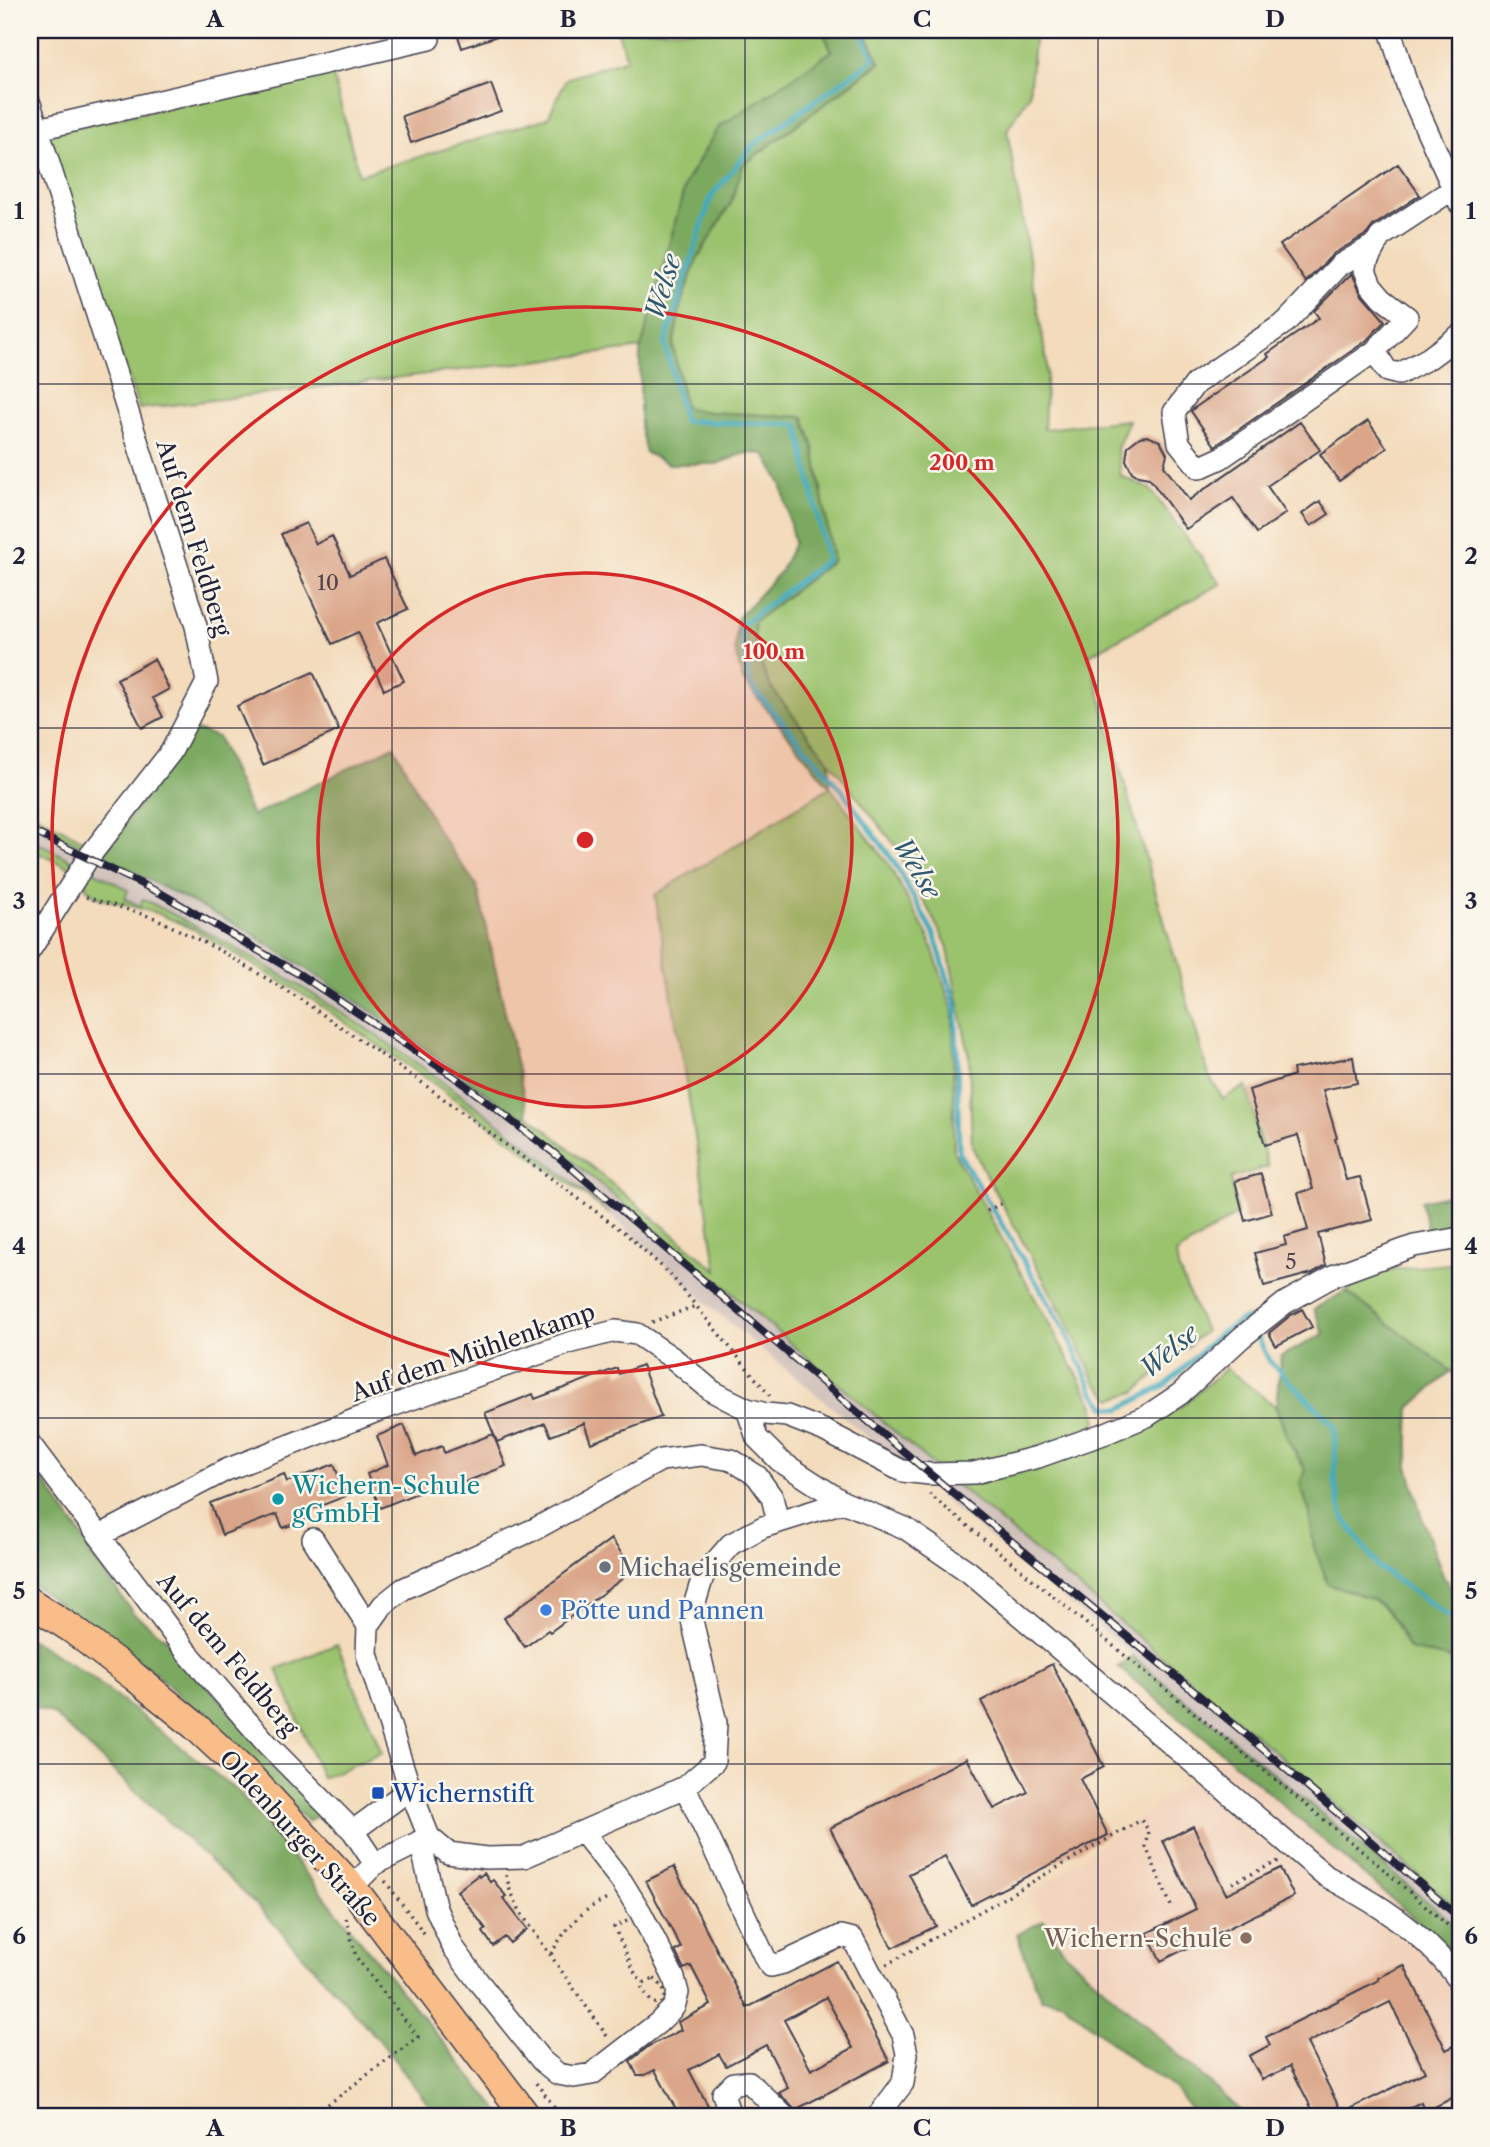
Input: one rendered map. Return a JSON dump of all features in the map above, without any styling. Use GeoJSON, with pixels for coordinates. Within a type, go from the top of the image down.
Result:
{"type":"FeatureCollection","features":[{"type":"Feature","properties":{"kind":"main road","name":"Oldenburger Straße"},"geometry":{"type":"LineString","coordinates":[[30,1602],[72,1629],[194,1725],[250,1777],[352,1887],[527,2117]]}},
{"type":"Feature","properties":{"kind":"street"},"geometry":{"type":"LineString","coordinates":[[1374,245],[1340,265],[1286,322],[1196,383],[1174,412],[1179,443],[1199,468],[1221,458],[1375,351],[1407,317],[1382,298],[1371,285],[1365,270],[1367,259],[1380,237],[1457,197],[1408,88],[1390,30]]}},
{"type":"Feature","properties":{"kind":"street"},"geometry":{"type":"LineString","coordinates":[[38,129],[429,39]]}},
{"type":"Feature","properties":{"kind":"street","name":"Auf dem Feldberg"},"geometry":{"type":"LineString","coordinates":[[30,104],[196,626],[207,682],[171,752],[88,858],[30,950]]}},
{"type":"Feature","properties":{"kind":"street"},"geometry":{"type":"LineString","coordinates":[[1375,351],[1387,371],[1399,374],[1429,358],[1460,335]]}},
{"type":"Feature","properties":{"kind":"street","name":"Auf dem Mühlenkamp"},"geometry":{"type":"LineString","coordinates":[[99,1536],[226,1470],[359,1418],[569,1343],[615,1331],[637,1334],[674,1359],[712,1391],[747,1409],[787,1416],[823,1430],[902,1471],[930,1474],[974,1473],[1038,1457],[1147,1416],[1180,1394],[1242,1337],[1285,1303],[1335,1275],[1414,1246],[1460,1238]]}},
{"type":"Feature","properties":{"kind":"street"},"geometry":{"type":"LineString","coordinates":[[747,1409],[757,1438],[780,1461],[843,1502],[905,1528],[969,1572],[1326,1876],[1386,1910],[1417,1933],[1456,1974],[1460,1984]]}},
{"type":"Feature","properties":{"kind":"street","name":"Auf dem Feldberg"},"geometry":{"type":"LineString","coordinates":[[30,1444],[186,1651],[268,1745],[353,1831],[375,1864]]}},
{"type":"Feature","properties":{"kind":"street"},"geometry":{"type":"LineString","coordinates":[[583,1832],[641,1913],[674,1978],[678,1993],[674,2007],[658,2023],[592,2074],[574,2077],[558,2074],[542,2061],[453,1947],[436,1909],[425,1839],[367,1654],[368,1626],[383,1605],[403,1589],[537,1528],[661,1460],[701,1455],[732,1460],[757,1476],[765,1486],[772,1497],[778,1522]]}},
{"type":"Feature","properties":{"kind":"street"},"geometry":{"type":"LineString","coordinates":[[425,1839],[448,1853],[504,1859],[524,1857],[685,1787],[714,1762],[716,1723],[691,1616],[703,1576],[731,1544],[763,1527],[843,1502]]}},
{"type":"Feature","properties":{"kind":"street"},"geometry":{"type":"LineString","coordinates":[[313,1538],[368,1626]]}},
{"type":"Feature","properties":{"kind":"street"},"geometry":{"type":"LineString","coordinates":[[685,1787],[771,1966],[841,1936],[853,1939],[903,2035],[907,2054],[903,2083],[877,2117]]}},
{"type":"Feature","properties":{"kind":"street"},"geometry":{"type":"LineString","coordinates":[[353,1831],[410,1789]]}},
{"type":"Feature","properties":{"kind":"street"},"geometry":{"type":"LineString","coordinates":[[352,1887],[375,1864],[425,1839]]}},
{"type":"Feature","properties":{"kind":"street"},"geometry":{"type":"LineString","coordinates":[[733,2117],[723,2094],[734,2083],[749,2082],[785,2117]]}},
{"type":"Feature","properties":{"kind":"path"},"geometry":{"type":"LineString","coordinates":[[68,888],[91,899],[155,918],[223,952],[297,997],[443,1098],[625,1233],[670,1274],[787,1416]]}},
{"type":"Feature","properties":{"kind":"path"},"geometry":{"type":"LineString","coordinates":[[987,1211],[1004,1202]]}},
{"type":"Feature","properties":{"kind":"path"},"geometry":{"type":"LineString","coordinates":[[624,1332],[696,1306]]}},
{"type":"Feature","properties":{"kind":"path"},"geometry":{"type":"LineString","coordinates":[[902,1471],[1374,1861],[1460,1936]]}},
{"type":"Feature","properties":{"kind":"path"},"geometry":{"type":"LineString","coordinates":[[885,1966],[1141,1820],[1149,1831],[1146,1847],[1172,1908]]}},
{"type":"Feature","properties":{"kind":"path"},"geometry":{"type":"LineString","coordinates":[[1233,1883],[1298,1852]]}},
{"type":"Feature","properties":{"kind":"path"},"geometry":{"type":"LineString","coordinates":[[504,1859],[510,1890],[521,1913],[619,2053]]}},
{"type":"Feature","properties":{"kind":"path"},"geometry":{"type":"LineString","coordinates":[[551,1955],[579,1914],[595,1904],[629,1894]]}},
{"type":"Feature","properties":{"kind":"path"},"geometry":{"type":"LineString","coordinates":[[641,1913],[614,1927],[635,1973],[643,1983],[642,1988],[652,2003],[661,2004],[665,2000],[666,1994],[658,1982],[654,1979],[643,1983]]}},
{"type":"Feature","properties":{"kind":"path"},"geometry":{"type":"LineString","coordinates":[[311,2117],[418,2037],[356,1957],[345,1918]]}},
{"type":"Feature","properties":{"kind":"shaded area"},"geometry":{"type":"Polygon","coordinates":[[[30,821],[245,929],[394,1026],[516,1115],[712,1276],[1460,1911],[1460,1929],[714,1310],[560,1171],[438,1078],[318,997],[199,926],[143,899],[141,906],[125,898],[127,890],[30,839],[30,821]]]}},
{"type":"Feature","properties":{"kind":"shaded area","name":"Wichern-Schule"},"geometry":{"type":"Polygon","coordinates":[[[1225,1755],[1460,1958],[1460,2117],[1247,2117],[1065,1953],[1030,1895],[1225,1755]]]}},
{"type":"Feature","properties":{"kind":"green space"},"geometry":{"type":"Polygon","coordinates":[[[617,30],[822,30],[832,51],[718,128],[686,182],[642,348],[139,409],[47,133],[332,72],[359,175],[548,118],[566,79],[627,59],[617,30]]]}},
{"type":"Feature","properties":{"kind":"green space"},"geometry":{"type":"Polygon","coordinates":[[[822,30],[864,30],[880,62],[743,165],[731,203],[697,259],[681,303],[673,346],[685,408],[708,412],[803,417],[814,448],[833,560],[754,622],[756,652],[770,686],[829,761],[830,787],[743,680],[735,651],[737,619],[781,571],[794,543],[782,486],[765,454],[746,453],[716,464],[669,464],[646,453],[640,427],[640,352],[686,182],[718,128],[832,51],[822,30]]]}},
{"type":"Feature","properties":{"kind":"green space"},"geometry":{"type":"Polygon","coordinates":[[[864,30],[1035,30],[1029,95],[1007,130],[1047,363],[1044,429],[1129,420],[1117,449],[1121,476],[1150,489],[1221,584],[1089,655],[1209,1076],[1223,1099],[1246,1086],[1268,1167],[1231,1178],[1237,1214],[1176,1254],[1178,1268],[1205,1331],[1135,1392],[1112,1399],[1096,1383],[1068,1324],[972,1146],[969,1056],[947,945],[894,844],[770,686],[756,652],[754,622],[833,560],[814,448],[804,417],[708,412],[685,408],[673,346],[681,303],[697,259],[731,203],[743,165],[880,63],[864,30]]]}},
{"type":"Feature","properties":{"kind":"green space"},"geometry":{"type":"Polygon","coordinates":[[[193,729],[218,737],[252,816],[394,746],[437,830],[477,886],[528,1115],[516,1115],[394,1026],[245,929],[102,856],[193,729]]]}},
{"type":"Feature","properties":{"kind":"green space"},"geometry":{"type":"Polygon","coordinates":[[[830,787],[887,862],[929,938],[953,1012],[954,1152],[1094,1405],[1097,1422],[1077,1435],[974,1466],[938,1469],[712,1276],[516,1115],[528,1115],[717,1270],[655,895],[830,787]]]}},
{"type":"Feature","properties":{"kind":"green space"},"geometry":{"type":"Polygon","coordinates":[[[30,811],[89,844],[85,848],[30,821],[30,811]]]}},
{"type":"Feature","properties":{"kind":"green space"},"geometry":{"type":"Polygon","coordinates":[[[30,839],[73,861],[70,868],[30,849],[30,839]]]}},
{"type":"Feature","properties":{"kind":"green space"},"geometry":{"type":"Polygon","coordinates":[[[90,869],[128,890],[125,899],[140,906],[143,899],[205,932],[267,966],[386,1042],[501,1125],[610,1214],[436,1085],[314,1001],[195,930],[157,913],[97,897],[87,889],[85,881],[90,869]]]}},
{"type":"Feature","properties":{"kind":"green space"},"geometry":{"type":"Polygon","coordinates":[[[1460,1192],[1460,1236],[1429,1239],[1421,1201],[1460,1192]]]}},
{"type":"Feature","properties":{"kind":"green space"},"geometry":{"type":"Polygon","coordinates":[[[1460,1263],[1460,1378],[1346,1291],[1374,1271],[1460,1263]]]}},
{"type":"Feature","properties":{"kind":"green space"},"geometry":{"type":"Polygon","coordinates":[[[1346,1291],[1451,1371],[1410,1408],[1408,1466],[1421,1515],[1444,1578],[1460,1600],[1460,1661],[1409,1649],[1394,1620],[1377,1602],[1329,1585],[1314,1547],[1309,1510],[1300,1484],[1305,1469],[1289,1442],[1276,1406],[1281,1356],[1324,1334],[1314,1309],[1346,1291]]]}},
{"type":"Feature","properties":{"kind":"green space"},"geometry":{"type":"Polygon","coordinates":[[[1226,1368],[1275,1406],[1289,1442],[1305,1469],[1300,1484],[1309,1510],[1314,1547],[1329,1585],[1364,1596],[1382,1606],[1394,1620],[1409,1649],[1460,1661],[1460,1911],[1239,1721],[952,1481],[969,1480],[974,1484],[1010,1474],[1142,1428],[1182,1406],[1226,1368]]]}},
{"type":"Feature","properties":{"kind":"green space"},"geometry":{"type":"Polygon","coordinates":[[[30,1461],[133,1613],[170,1642],[319,1814],[308,1822],[158,1675],[30,1583],[30,1461]]]}},
{"type":"Feature","properties":{"kind":"green space"},"geometry":{"type":"Polygon","coordinates":[[[30,1639],[87,1674],[240,1793],[504,2117],[438,2117],[380,2041],[258,1906],[52,1713],[30,1707],[30,1639]]]}},
{"type":"Feature","properties":{"kind":"green space"},"geometry":{"type":"Polygon","coordinates":[[[337,1644],[382,1753],[322,1778],[277,1669],[337,1644]]]}},
{"type":"Feature","properties":{"kind":"green space"},"geometry":{"type":"Polygon","coordinates":[[[1132,1656],[1460,1929],[1460,1958],[1225,1755],[1118,1667],[1132,1656]]]}},
{"type":"Feature","properties":{"kind":"green space"},"geometry":{"type":"Polygon","coordinates":[[[1044,1920],[1065,1953],[1247,2117],[1197,2117],[1175,2089],[1130,2058],[1061,2001],[1041,1999],[1017,1935],[1044,1920]]]}},
{"type":"Feature","properties":{"kind":"building"},"geometry":{"type":"Polygon","coordinates":[[[456,30],[509,30],[509,32],[462,48],[456,30]]]}},
{"type":"Feature","properties":{"kind":"building"},"geometry":{"type":"Polygon","coordinates":[[[491,84],[501,111],[411,143],[402,116],[491,84]]]}},
{"type":"Feature","properties":{"kind":"building"},"geometry":{"type":"Polygon","coordinates":[[[1398,164],[1420,195],[1373,226],[1367,234],[1333,254],[1306,282],[1280,245],[1398,164]]]}},
{"type":"Feature","properties":{"kind":"building"},"geometry":{"type":"Polygon","coordinates":[[[1352,273],[1361,293],[1385,321],[1366,341],[1215,446],[1191,411],[1269,357],[1267,354],[1319,318],[1314,311],[1352,273]]]}},
{"type":"Feature","properties":{"kind":"building"},"geometry":{"type":"Polygon","coordinates":[[[1368,421],[1387,448],[1339,481],[1320,454],[1368,421]]]}},
{"type":"Feature","properties":{"kind":"building"},"geometry":{"type":"Polygon","coordinates":[[[1300,422],[1320,450],[1267,486],[1286,513],[1257,533],[1233,498],[1186,529],[1149,478],[1132,472],[1126,460],[1128,446],[1140,437],[1147,436],[1160,441],[1167,454],[1164,466],[1189,500],[1300,422]]]}},
{"type":"Feature","properties":{"kind":"building"},"geometry":{"type":"Polygon","coordinates":[[[1320,501],[1329,514],[1311,526],[1302,514],[1320,501]]]}},
{"type":"Feature","properties":{"kind":"building"},"geometry":{"type":"Polygon","coordinates":[[[306,523],[316,544],[332,536],[350,575],[384,559],[408,609],[377,623],[404,681],[384,690],[358,632],[332,644],[281,534],[306,523]]]}},
{"type":"Feature","properties":{"kind":"building"},"geometry":{"type":"Polygon","coordinates":[[[154,659],[169,689],[153,698],[163,717],[142,728],[117,679],[154,659]]]}},
{"type":"Feature","properties":{"kind":"building"},"geometry":{"type":"Polygon","coordinates":[[[313,672],[339,730],[263,765],[237,706],[313,672]]]}},
{"type":"Feature","properties":{"kind":"building"},"geometry":{"type":"Polygon","coordinates":[[[1353,1057],[1357,1083],[1323,1090],[1346,1180],[1360,1177],[1372,1220],[1318,1234],[1326,1265],[1312,1273],[1264,1286],[1255,1253],[1286,1245],[1284,1237],[1308,1230],[1298,1193],[1313,1189],[1298,1135],[1265,1145],[1249,1090],[1294,1075],[1293,1069],[1353,1057]]]}},
{"type":"Feature","properties":{"kind":"building"},"geometry":{"type":"Polygon","coordinates":[[[1261,1174],[1272,1213],[1245,1221],[1235,1181],[1261,1174]]]}},
{"type":"Feature","properties":{"kind":"building"},"geometry":{"type":"Polygon","coordinates":[[[1302,1309],[1312,1327],[1276,1346],[1269,1333],[1302,1309]]]}},
{"type":"Feature","properties":{"kind":"building"},"geometry":{"type":"Polygon","coordinates":[[[642,1365],[661,1417],[591,1443],[584,1423],[551,1436],[545,1423],[497,1442],[485,1413],[533,1394],[535,1399],[617,1368],[619,1374],[642,1365]]]}},
{"type":"Feature","properties":{"kind":"building"},"geometry":{"type":"Polygon","coordinates":[[[404,1425],[416,1456],[442,1446],[444,1453],[493,1434],[506,1466],[445,1490],[442,1483],[380,1508],[367,1474],[388,1465],[377,1436],[404,1425]]]}},
{"type":"Feature","properties":{"kind":"building","name":"Wichern-Schule gGmbH"},"geometry":{"type":"Polygon","coordinates":[[[334,1464],[346,1496],[302,1513],[305,1520],[283,1528],[277,1514],[222,1535],[210,1503],[284,1474],[287,1482],[334,1464]]]}},
{"type":"Feature","properties":{"kind":"building"},"geometry":{"type":"Polygon","coordinates":[[[611,1539],[634,1570],[550,1632],[548,1630],[525,1647],[504,1618],[611,1539]]]}},
{"type":"Feature","properties":{"kind":"building"},"geometry":{"type":"Polygon","coordinates":[[[1052,1664],[1104,1767],[1080,1779],[1108,1835],[971,1905],[945,1856],[909,1874],[936,1926],[892,1948],[830,1828],[967,1758],[994,1809],[1028,1792],[981,1701],[1052,1664]]]}},
{"type":"Feature","properties":{"kind":"building"},"geometry":{"type":"Polygon","coordinates":[[[1193,1826],[1226,1894],[1280,1868],[1294,1896],[1161,1961],[1147,1933],[1196,1909],[1163,1841],[1193,1826]]]}},
{"type":"Feature","properties":{"kind":"building"},"geometry":{"type":"Polygon","coordinates":[[[674,1867],[747,2008],[837,1961],[889,2061],[795,2110],[779,2093],[788,2088],[766,2045],[726,2066],[719,2054],[689,2070],[714,2117],[680,2117],[655,2070],[645,2075],[637,2075],[630,2061],[649,2046],[681,2030],[678,2022],[711,2005],[691,1966],[684,1969],[675,1951],[681,1948],[646,1881],[674,1867]],[[826,1997],[784,2020],[811,2070],[853,2048],[826,1997]]]}},
{"type":"Feature","properties":{"kind":"building"},"geometry":{"type":"Polygon","coordinates":[[[484,1873],[506,1896],[503,1898],[527,1929],[510,1943],[505,1937],[493,1946],[483,1932],[486,1929],[457,1891],[484,1873]]]}},
{"type":"Feature","properties":{"kind":"building"},"geometry":{"type":"Polygon","coordinates":[[[1404,1965],[1446,2050],[1460,2043],[1460,2094],[1425,2112],[1421,2102],[1391,2117],[1316,2117],[1290,2066],[1262,2080],[1249,2056],[1270,2045],[1266,2037],[1379,1980],[1378,1978],[1404,1965]],[[1390,2002],[1307,2043],[1342,2113],[1425,2072],[1390,2002]]]}},
{"type":"Feature","properties":{"kind":"waterway","name":"Welse"},"geometry":{"type":"LineString","coordinates":[[860,30],[874,59],[753,145],[711,197],[665,344],[684,421],[798,425],[827,560],[740,626],[750,685],[841,789],[892,859],[934,934],[956,1006],[959,1153],[1064,1328],[1093,1391],[1106,1407],[1120,1409],[1167,1384],[1219,1334],[1245,1318],[1249,1324]]}},
{"type":"Feature","properties":{"kind":"waterway","name":"Welse"},"geometry":{"type":"LineString","coordinates":[[1255,1332],[1270,1362],[1335,1426],[1335,1483],[1342,1515],[1378,1567],[1460,1624]]}},
{"type":"Feature","properties":{"kind":"railway"},"geometry":{"type":"LineString","coordinates":[[30,830],[162,894],[302,976],[456,1078],[554,1153],[930,1474],[1236,1726],[1460,1918]]}},
{"type":"Feature","properties":{"kind":"place","name":"Wichern-Schule gGmbH"},"geometry":{"type":"Point","coordinates":[278,1499]}},
{"type":"Feature","properties":{"kind":"place","name":"Michaelisgemeinde"},"geometry":{"type":"Point","coordinates":[605,1567]}},
{"type":"Feature","properties":{"kind":"place","name":"Pötte und Pannen"},"geometry":{"type":"Point","coordinates":[546,1610]}},
{"type":"Feature","properties":{"kind":"place","name":"Wichernstift"},"geometry":{"type":"Point","coordinates":[378,1793]}},
{"type":"Feature","properties":{"kind":"place","name":"Wichern-Schule"},"geometry":{"type":"Point","coordinates":[1246,1938]}}]}
